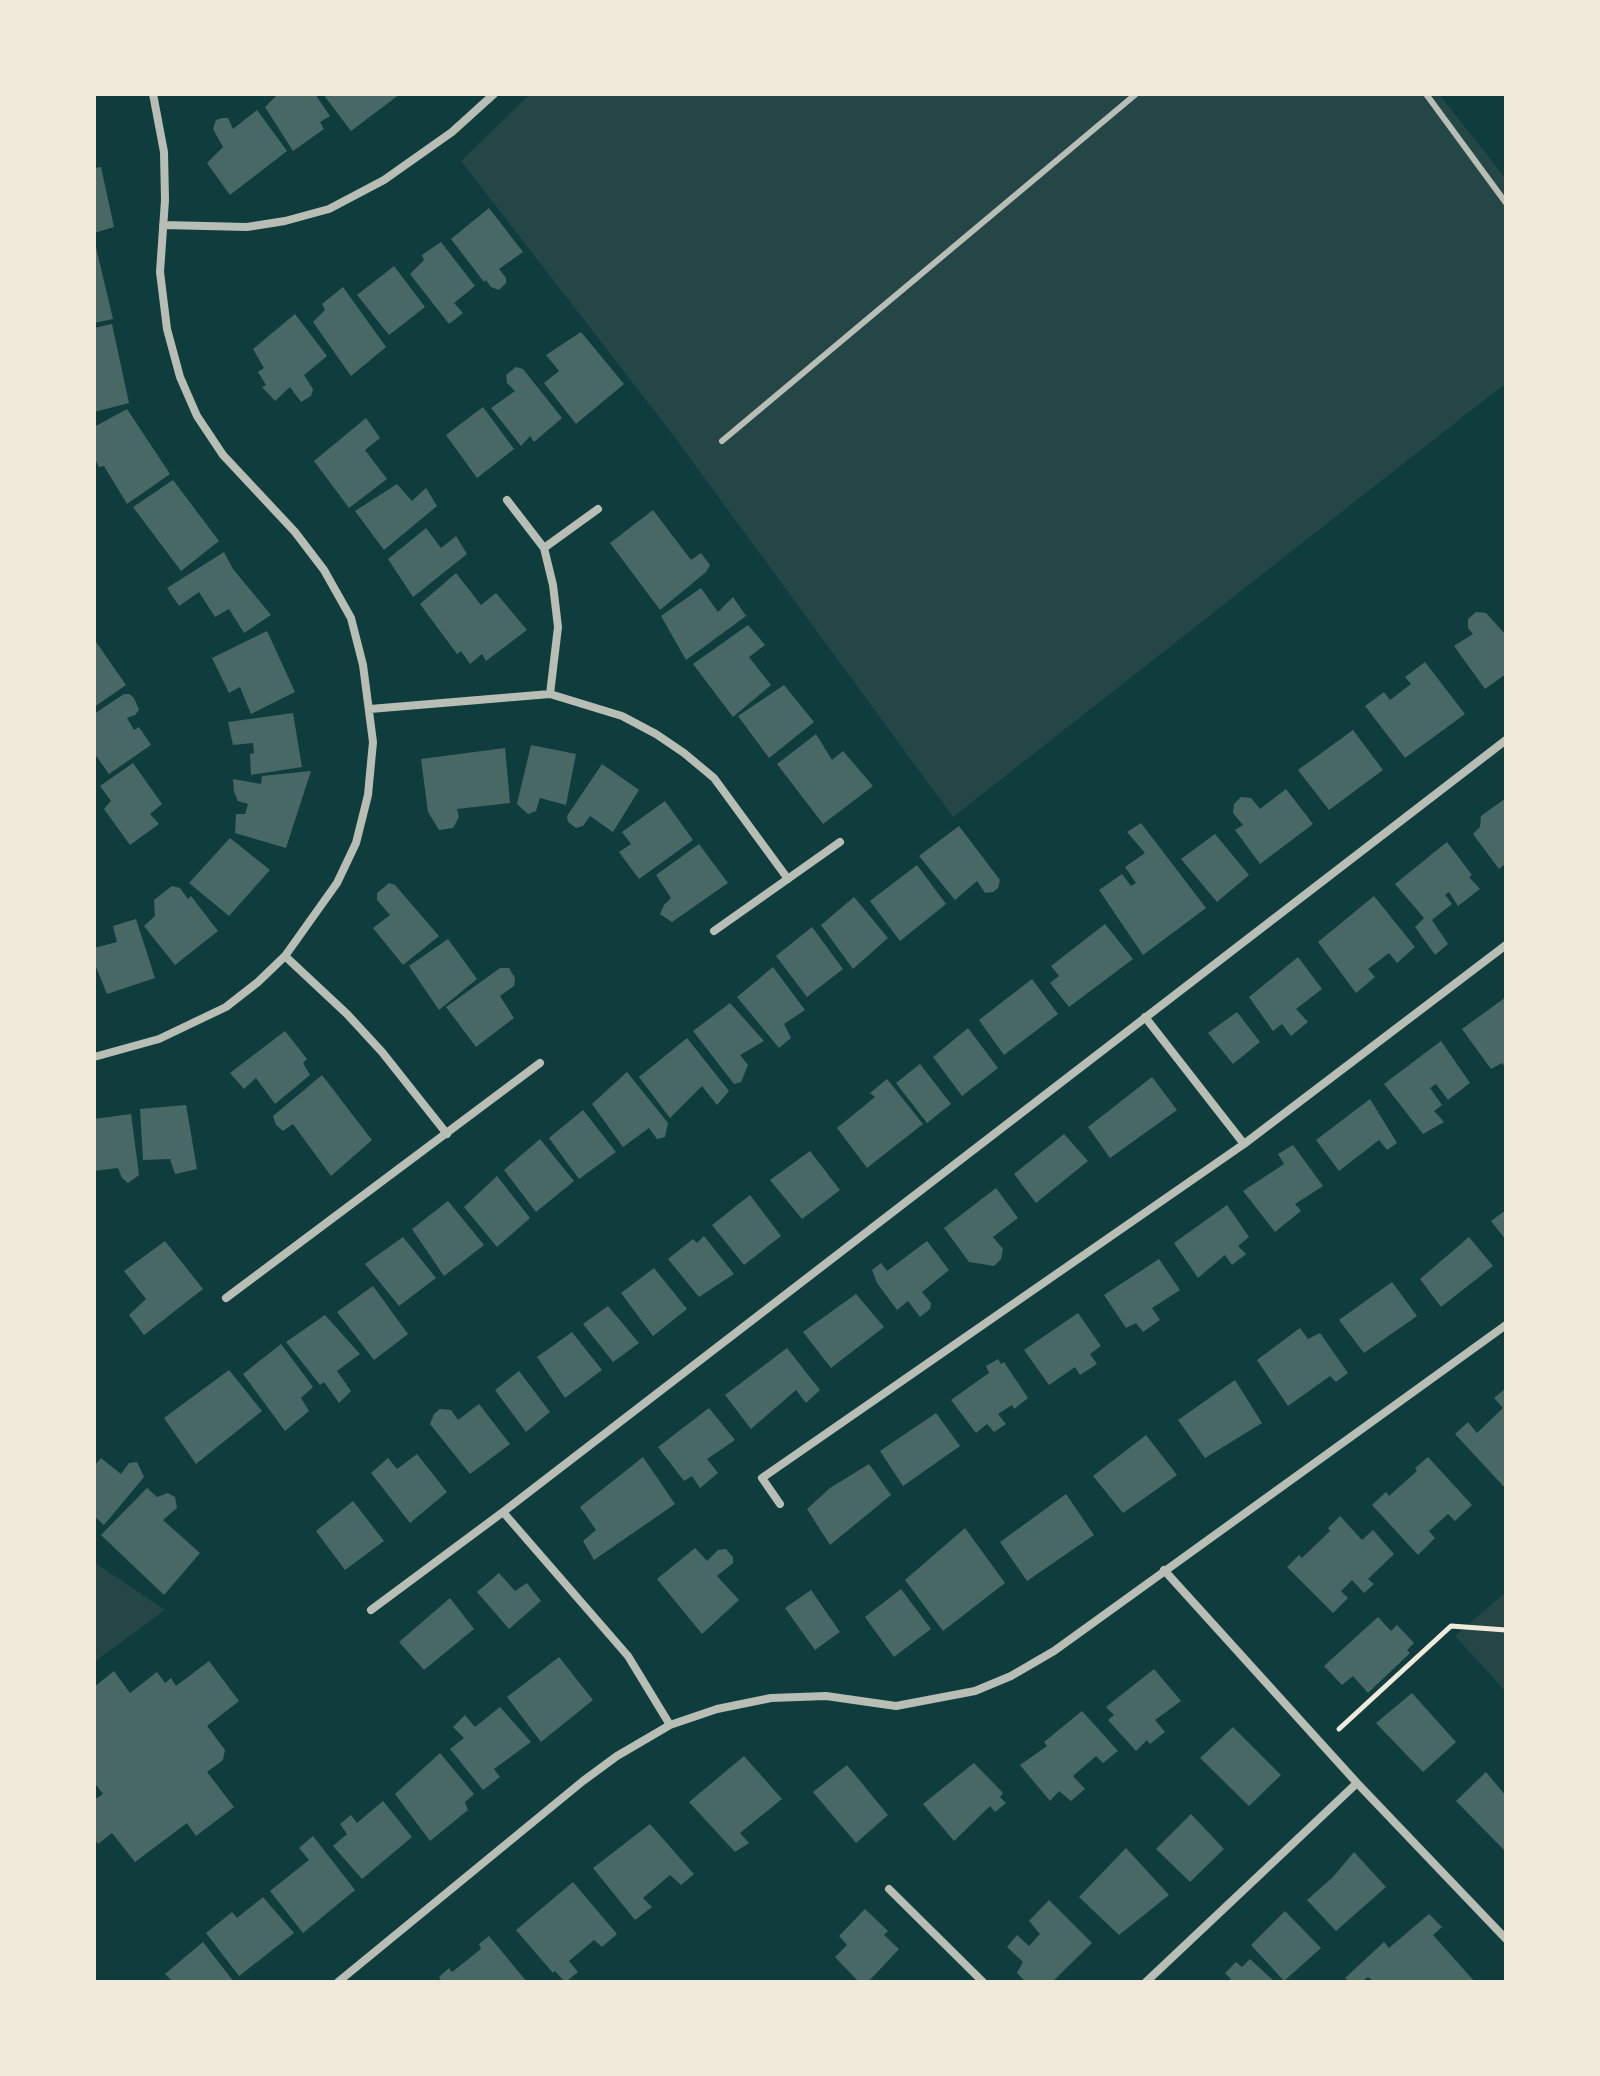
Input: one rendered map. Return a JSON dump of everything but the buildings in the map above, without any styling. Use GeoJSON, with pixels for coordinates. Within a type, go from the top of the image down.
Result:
{"type":"FeatureCollection","features":[{"type":"Feature","properties":{"kind":"street"},"geometry":{"type":"LineString","coordinates":[[94,1057],[159,1039],[226,1007],[285,956],[337,883],[356,843],[368,795],[373,742],[363,665],[351,618],[324,570],[295,532],[223,455],[197,416],[180,377],[167,329],[162,286],[164,152],[153,94]]}},
{"type":"Feature","properties":{"kind":"street"},"geometry":{"type":"LineString","coordinates":[[163,225],[247,227],[329,209],[395,172],[452,132],[494,94]]}},
{"type":"Feature","properties":{"kind":"street"},"geometry":{"type":"LineString","coordinates":[[507,500],[544,548],[553,585],[558,627],[550,694]]}},
{"type":"Feature","properties":{"kind":"street"},"geometry":{"type":"LineString","coordinates":[[544,548],[598,509]]}},
{"type":"Feature","properties":{"kind":"street"},"geometry":{"type":"LineString","coordinates":[[370,709],[550,694],[622,716],[656,734],[714,778],[788,879]]}},
{"type":"Feature","properties":{"kind":"street"},"geometry":{"type":"LineString","coordinates":[[371,1610],[503,1512],[1506,740]]}},
{"type":"Feature","properties":{"kind":"street"},"geometry":{"type":"LineString","coordinates":[[714,931],[840,842]]}},
{"type":"Feature","properties":{"kind":"street"},"geometry":{"type":"LineString","coordinates":[[780,1504],[762,1478],[1244,1144],[1506,945]]}},
{"type":"Feature","properties":{"kind":"street"},"geometry":{"type":"LineString","coordinates":[[285,956],[382,1052],[447,1134]]}},
{"type":"Feature","properties":{"kind":"street"},"geometry":{"type":"LineString","coordinates":[[1145,1017],[1244,1144]]}},
{"type":"Feature","properties":{"kind":"street"},"geometry":{"type":"LineString","coordinates":[[226,1298],[540,1063]]}},
{"type":"Feature","properties":{"kind":"street"},"geometry":{"type":"LineString","coordinates":[[338,1982],[583,1781],[617,1756],[670,1725],[717,1709],[771,1698],[826,1696],[896,1706],[975,1691],[1011,1676],[1054,1651],[1506,1325]]}},
{"type":"Feature","properties":{"kind":"street"},"geometry":{"type":"LineString","coordinates":[[503,1512],[628,1656],[670,1725]]}},
{"type":"Feature","properties":{"kind":"street"},"geometry":{"type":"LineString","coordinates":[[1164,1570],[1357,1783],[1506,1939]]}},
{"type":"Feature","properties":{"kind":"street"},"geometry":{"type":"LineString","coordinates":[[1146,1982],[1357,1783]]}},
{"type":"Feature","properties":{"kind":"street"},"geometry":{"type":"LineString","coordinates":[[889,1889],[983,1982]]}},
{"type":"Feature","properties":{"kind":"lane"},"geometry":{"type":"LineString","coordinates":[[722,441],[1136,94]]}},
{"type":"Feature","properties":{"kind":"lane"},"geometry":{"type":"LineString","coordinates":[[1426,94],[1506,203]]}},
{"type":"Feature","properties":{"kind":"path"},"geometry":{"type":"LineString","coordinates":[[1323,1743],[1451,1626],[1506,1630]]}},
{"type":"Feature","properties":{"kind":"shaded area"},"geometry":{"type":"Polygon","coordinates":[[[530,94],[1439,94],[1506,179],[1506,383],[953,817],[670,431],[461,161],[530,94]]]}},
{"type":"Feature","properties":{"kind":"shaded area"},"geometry":{"type":"Polygon","coordinates":[[[94,1562],[165,1610],[94,1662],[94,1562]]]}},
{"type":"Feature","properties":{"kind":"shaded area"},"geometry":{"type":"Polygon","coordinates":[[[1506,1592],[1506,1692],[1455,1636],[1506,1592]]]}}]}
